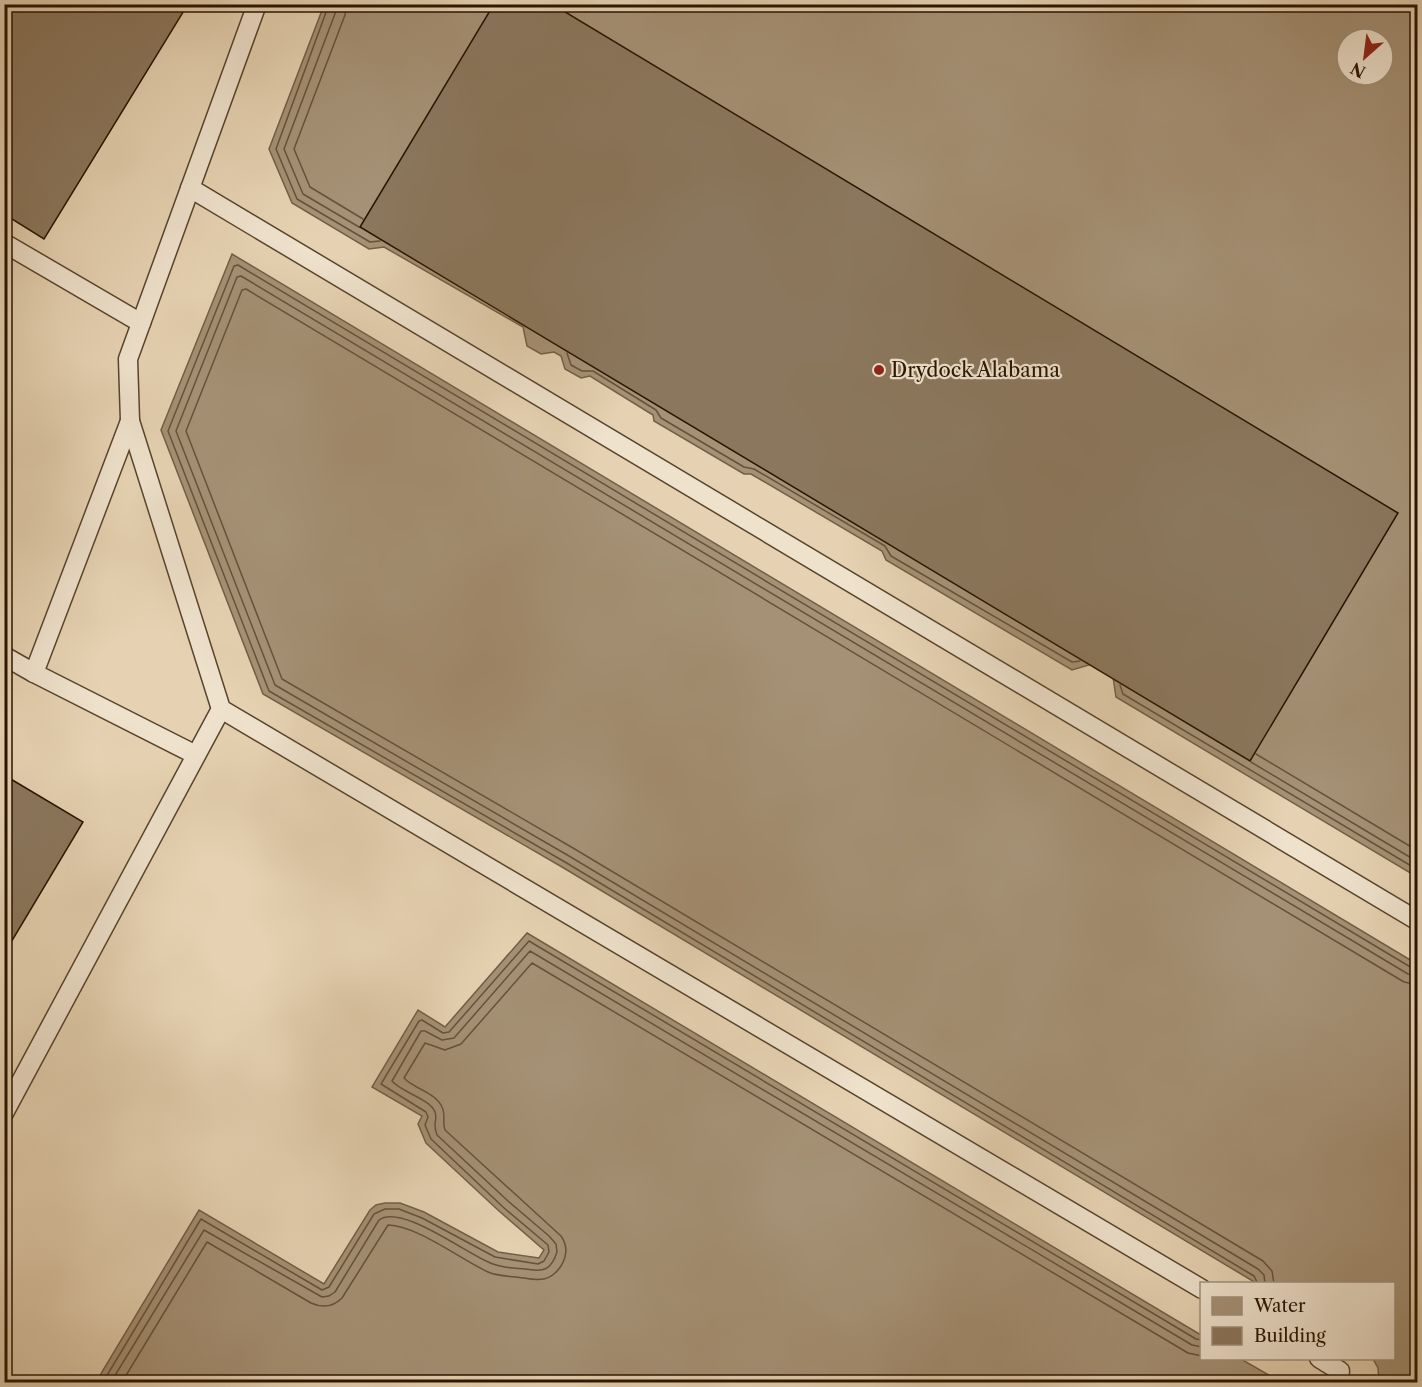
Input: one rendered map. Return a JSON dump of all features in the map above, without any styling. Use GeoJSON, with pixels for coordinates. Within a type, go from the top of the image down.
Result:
{"type":"FeatureCollection","features":[{"type":"Feature","properties":{"kind":"lane"},"geometry":{"type":"LineString","coordinates":[[257,5],[128,359],[130,421],[221,709],[1200,1288]]}},
{"type":"Feature","properties":{"kind":"lane"},"geometry":{"type":"LineString","coordinates":[[190,188],[1418,921]]}},
{"type":"Feature","properties":{"kind":"lane"},"geometry":{"type":"LineString","coordinates":[[4,243],[141,323]]}},
{"type":"Feature","properties":{"kind":"lane"},"geometry":{"type":"LineString","coordinates":[[34,674],[130,421]]}},
{"type":"Feature","properties":{"kind":"lane"},"geometry":{"type":"LineString","coordinates":[[4,656],[34,674],[196,755]]}},
{"type":"Feature","properties":{"kind":"lane"},"geometry":{"type":"LineString","coordinates":[[4,1113],[221,709]]}},
{"type":"Feature","properties":{"kind":"lane"},"geometry":{"type":"LineString","coordinates":[[1321,1360],[1340,1371]]}},
{"type":"Feature","properties":{"kind":"water"},"geometry":{"type":"Polygon","coordinates":[[[324,5],[1417,5],[1417,877],[1116,697],[1113,677],[1092,664],[1072,670],[886,560],[882,551],[751,474],[744,474],[654,421],[653,415],[590,376],[581,378],[565,369],[561,356],[554,352],[541,354],[527,346],[523,327],[384,247],[369,249],[292,203],[269,149],[324,5]]]}},
{"type":"Feature","properties":{"kind":"water"},"geometry":{"type":"Polygon","coordinates":[[[232,254],[1417,964],[1417,1382],[1379,1382],[1378,1368],[1374,1360],[1395,1360],[1395,1282],[1254,1282],[562,867],[263,694],[161,430],[232,254]]]}},
{"type":"Feature","properties":{"kind":"water"},"geometry":{"type":"Polygon","coordinates":[[[527,933],[1200,1334],[1200,1360],[1243,1360],[1281,1382],[96,1382],[199,1210],[324,1284],[370,1210],[376,1205],[385,1203],[400,1203],[424,1212],[498,1252],[539,1258],[544,1250],[426,1143],[418,1124],[422,1116],[372,1087],[418,1010],[445,1027],[527,933]]]}},
{"type":"Feature","properties":{"kind":"building"},"geometry":{"type":"Polygon","coordinates":[[[4,4],[178,4],[185,9],[44,239],[4,214],[4,4]]]}},
{"type":"Feature","properties":{"kind":"building","name":"Drydock Alabama"},"geometry":{"type":"Polygon","coordinates":[[[494,4],[552,4],[1398,513],[1250,761],[360,227],[494,4]]]}},
{"type":"Feature","properties":{"kind":"building"},"geometry":{"type":"Polygon","coordinates":[[[4,775],[83,822],[4,954],[4,775]]]}},
{"type":"Feature","properties":{"kind":"place","name":"Drydock Alabama"},"geometry":{"type":"Point","coordinates":[879,370]}}]}
